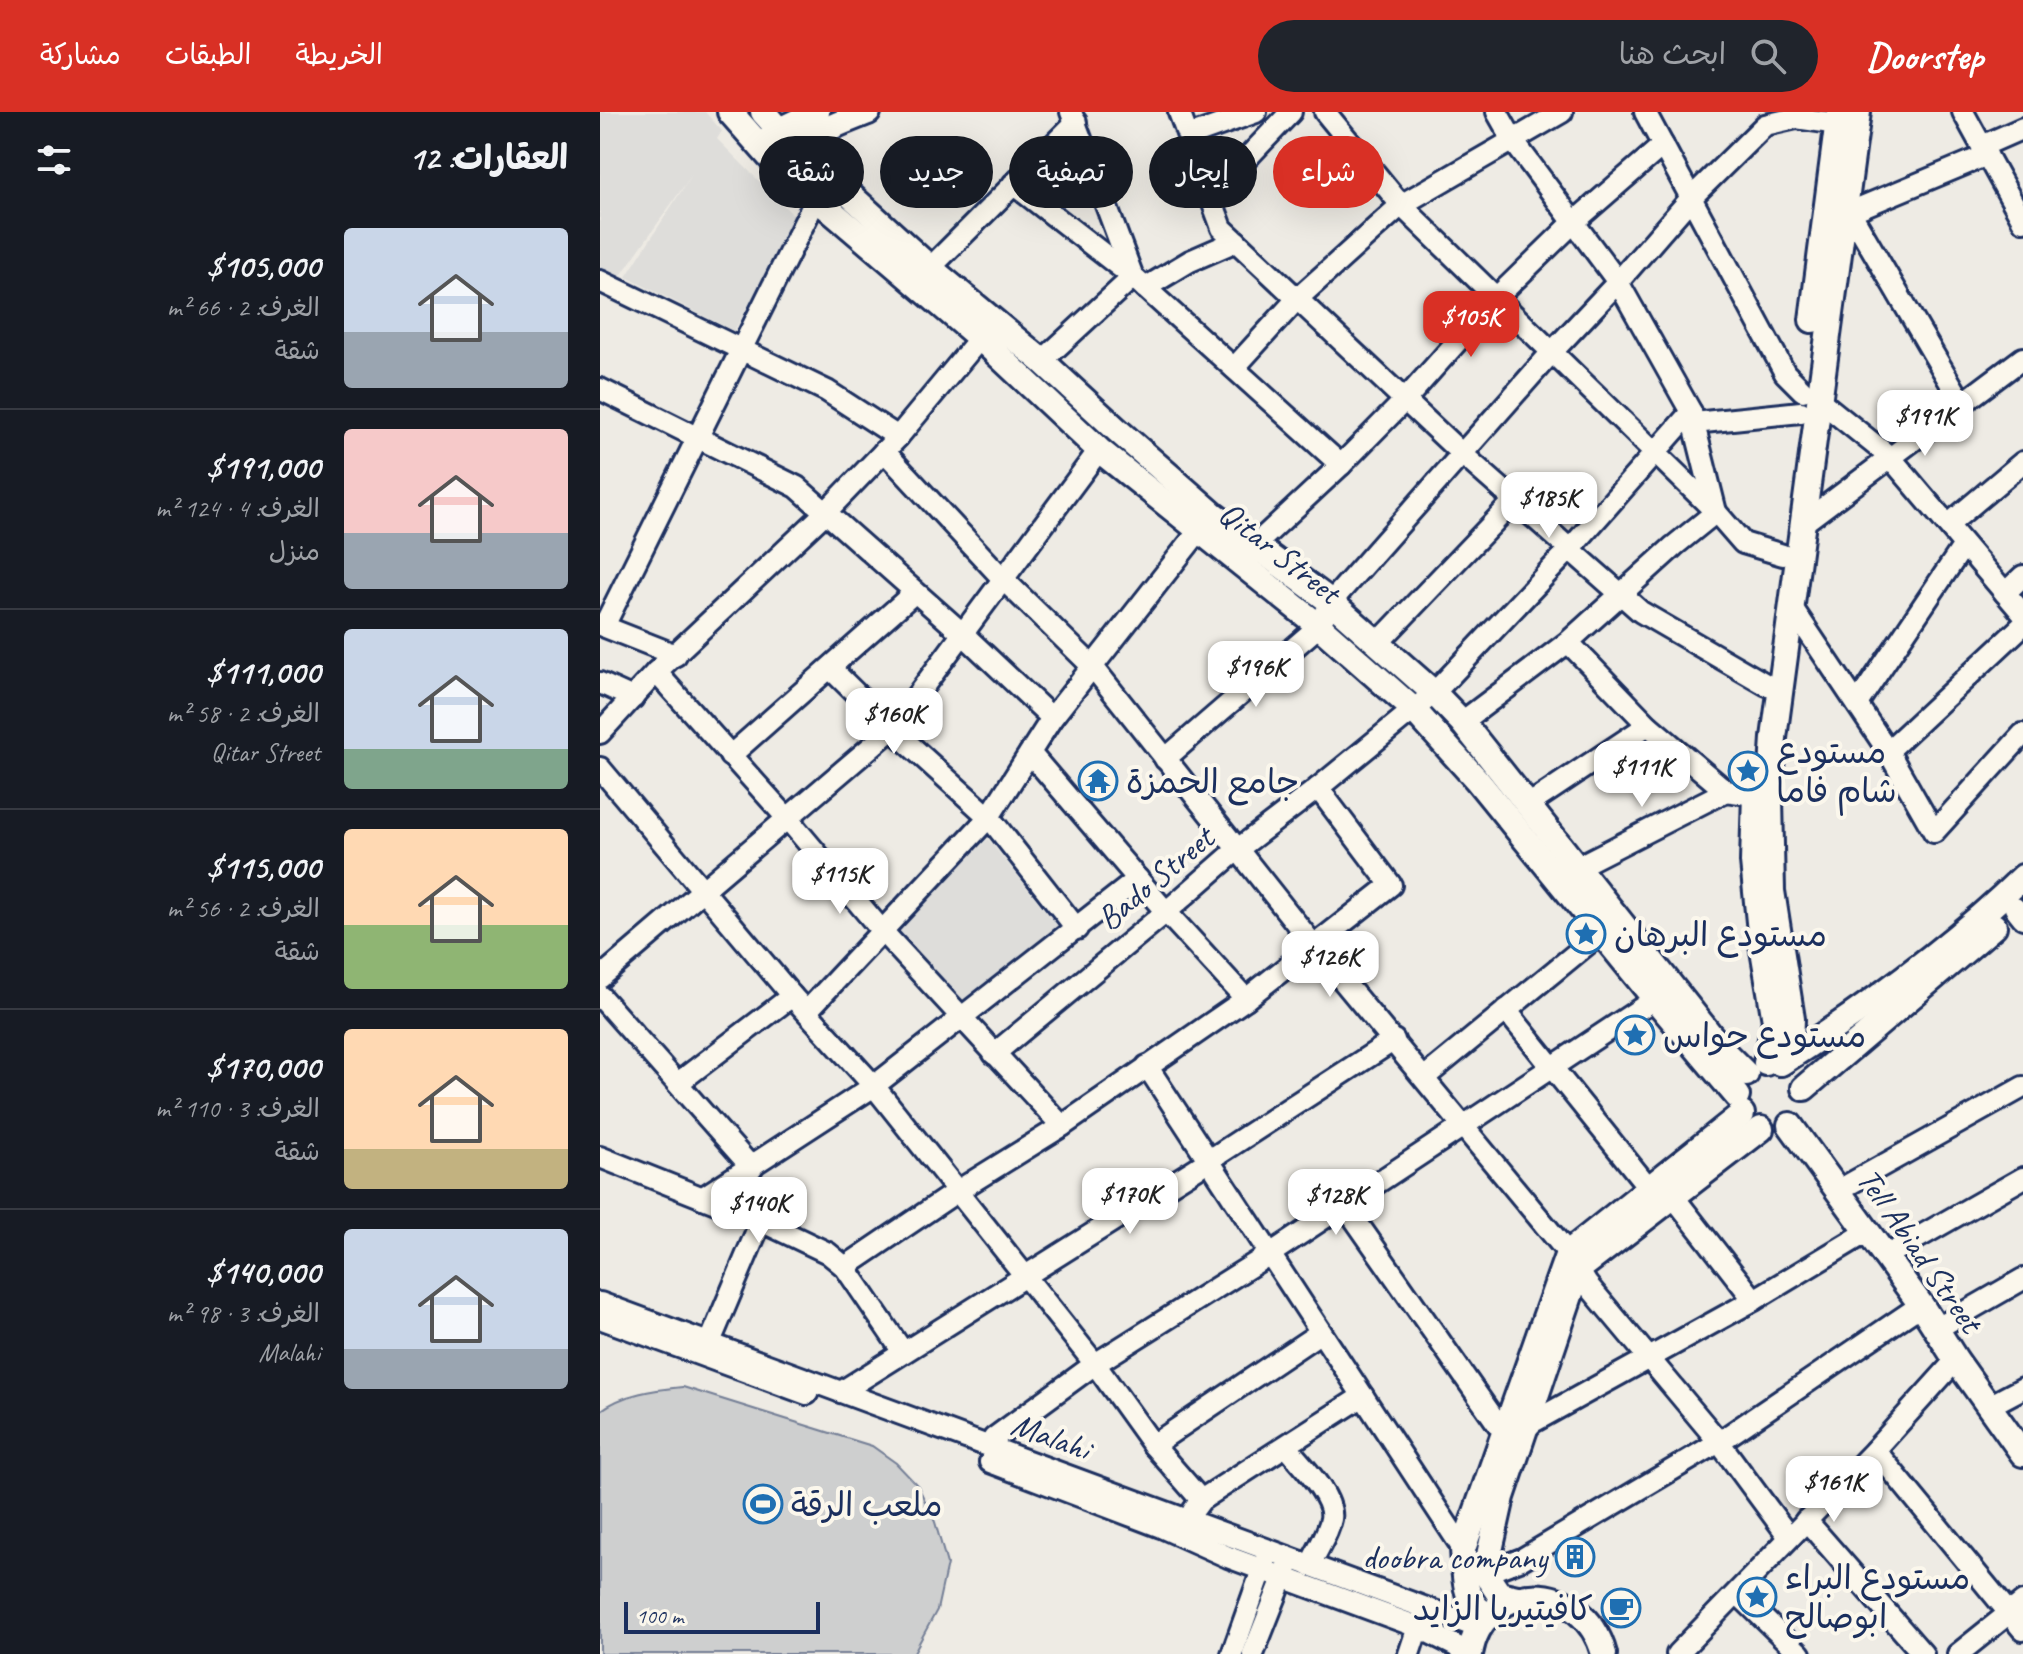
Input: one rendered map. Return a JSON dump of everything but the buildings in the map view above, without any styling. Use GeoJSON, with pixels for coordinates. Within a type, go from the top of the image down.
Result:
{"type":"FeatureCollection","features":[{"type":"Feature","properties":{"kind":"main road","name":"Qitar Street"},"geometry":{"type":"LineString","coordinates":[[730,112],[770,136]]}},
{"type":"Feature","properties":{"kind":"main road"},"geometry":{"type":"LineString","coordinates":[[780,136],[817,112]]}},
{"type":"Feature","properties":{"kind":"main road"},"geometry":{"type":"LineString","coordinates":[[788,136],[833,126],[868,112]]}},
{"type":"Feature","properties":{"kind":"main road"},"geometry":{"type":"LineString","coordinates":[[1574,1261],[1673,1196],[1791,1042],[1792,1019],[1772,891],[1770,799],[1774,738],[1802,524],[1807,401],[1847,208],[1845,116]]}},
{"type":"Feature","properties":{"kind":"main road"},"geometry":{"type":"LineString","coordinates":[[1755,1090],[1794,1072],[1804,1088],[1803,1109],[1790,1125],[1778,1130],[1755,1090],[1775,1021],[1760,932],[1753,862],[1754,795],[1783,555],[1845,116]]}},
{"type":"Feature","properties":{"kind":"main road","name":"Qitar Street"},"geometry":{"type":"LineString","coordinates":[[827,208],[980,338],[1099,450],[1319,626],[1414,710],[1477,780],[1547,849],[1577,867],[1755,1090]]}},
{"type":"Feature","properties":{"kind":"main road","name":"Qitar Street"},"geometry":{"type":"LineString","coordinates":[[858,208],[1042,361],[1117,430],[1254,546],[1331,602],[1434,693],[1462,722],[1528,805],[1547,849],[1601,933],[1655,999],[1755,1090]]}},
{"type":"Feature","properties":{"kind":"main road"},"geometry":{"type":"LineString","coordinates":[[1485,1622],[1465,1590],[1463,1549],[1493,1494],[1574,1261],[1755,1090],[1991,908],[2023,877]]}},
{"type":"Feature","properties":{"kind":"main road"},"geometry":{"type":"LineString","coordinates":[[1804,1088],[2020,908]]}},
{"type":"Feature","properties":{"kind":"main road","name":"Tell Abiad Street"},"geometry":{"type":"LineString","coordinates":[[1790,1125],[1921,1305],[2023,1454]]}},
{"type":"Feature","properties":{"kind":"main road"},"geometry":{"type":"LineString","coordinates":[[1493,1494],[1485,1573],[1499,1594],[1558,1600],[1575,1608],[1600,1637],[1604,1654]]}},
{"type":"Feature","properties":{"kind":"main road"},"geometry":{"type":"LineString","coordinates":[[1470,1654],[1485,1622],[1517,1598]]}},
{"type":"Feature","properties":{"kind":"street"},"geometry":{"type":"LineString","coordinates":[[1179,112],[1189,136],[1256,112]]}},
{"type":"Feature","properties":{"kind":"street"},"geometry":{"type":"LineString","coordinates":[[1257,148],[1291,112]]}},
{"type":"Feature","properties":{"kind":"street"},"geometry":{"type":"LineString","coordinates":[[1325,112],[1401,205],[1716,512],[1743,543],[1783,555]]}},
{"type":"Feature","properties":{"kind":"street"},"geometry":{"type":"LineString","coordinates":[[1497,112],[1514,142],[1618,282],[1693,418],[1716,512]]}},
{"type":"Feature","properties":{"kind":"street"},"geometry":{"type":"LineString","coordinates":[[1234,368],[1297,299],[1401,205],[1562,112]]}},
{"type":"Feature","properties":{"kind":"street"},"geometry":{"type":"LineString","coordinates":[[1645,112],[1785,373],[1807,401],[1890,457],[2023,614]]}},
{"type":"Feature","properties":{"kind":"street"},"geometry":{"type":"LineString","coordinates":[[1963,112],[2023,221]]}},
{"type":"Feature","properties":{"kind":"street"},"geometry":{"type":"LineString","coordinates":[[1165,759],[1319,626],[1331,602],[1552,352],[1691,198],[1765,125],[1796,118],[1845,116]]}},
{"type":"Feature","properties":{"kind":"street"},"geometry":{"type":"LineString","coordinates":[[1056,136],[1073,117],[1139,282]]}},
{"type":"Feature","properties":{"kind":"street"},"geometry":{"type":"LineString","coordinates":[[1962,403],[1847,208],[1984,150],[2023,128]]}},
{"type":"Feature","properties":{"kind":"street"},"geometry":{"type":"LineString","coordinates":[[1254,546],[1405,400],[1495,299],[1573,223],[1663,145]]}},
{"type":"Feature","properties":{"kind":"street"},"geometry":{"type":"LineString","coordinates":[[930,268],[1009,188]]}},
{"type":"Feature","properties":{"kind":"street"},"geometry":{"type":"LineString","coordinates":[[676,655],[602,626],[812,208]]}},
{"type":"Feature","properties":{"kind":"street"},"geometry":{"type":"LineString","coordinates":[[1044,208],[1139,282],[1341,465]]}},
{"type":"Feature","properties":{"kind":"street"},"geometry":{"type":"LineString","coordinates":[[1215,208],[1222,228],[1462,454],[1641,612],[1767,685]]}},
{"type":"Feature","properties":{"kind":"street"},"geometry":{"type":"LineString","coordinates":[[1042,361],[1139,282],[1236,241]]}},
{"type":"Feature","properties":{"kind":"street"},"geometry":{"type":"LineString","coordinates":[[600,281],[741,352],[827,391],[891,444],[1004,580],[1093,667],[1315,947],[1574,1261],[1587,1284],[1719,1442],[1789,1537]]}},
{"type":"Feature","properties":{"kind":"street"},"geometry":{"type":"LineString","coordinates":[[600,733],[656,672],[825,513],[891,444],[980,338]]}},
{"type":"Feature","properties":{"kind":"street"},"geometry":{"type":"LineString","coordinates":[[1802,524],[2023,358]]}},
{"type":"Feature","properties":{"kind":"street"},"geometry":{"type":"LineString","coordinates":[[602,396],[698,438],[797,487],[963,634],[1052,718]]}},
{"type":"Feature","properties":{"kind":"street"},"geometry":{"type":"LineString","coordinates":[[1693,418],[1807,401]]}},
{"type":"Feature","properties":{"kind":"street","name":"Bado Street"},"geometry":{"type":"LineString","coordinates":[[994,1054],[1238,849],[1434,693],[1656,453],[1693,418]]}},
{"type":"Feature","properties":{"kind":"street"},"geometry":{"type":"LineString","coordinates":[[600,978],[892,729],[1099,450]]}},
{"type":"Feature","properties":{"kind":"street"},"geometry":{"type":"LineString","coordinates":[[1948,525],[2023,462]]}},
{"type":"Feature","properties":{"kind":"street"},"geometry":{"type":"LineString","coordinates":[[1378,643],[1515,500]]}},
{"type":"Feature","properties":{"kind":"street"},"geometry":{"type":"LineString","coordinates":[[1462,722],[1568,642],[1716,512]]}},
{"type":"Feature","properties":{"kind":"street"},"geometry":{"type":"LineString","coordinates":[[678,1083],[800,1003],[882,931],[989,817],[1052,718],[1198,532]]}},
{"type":"Feature","properties":{"kind":"street"},"geometry":{"type":"LineString","coordinates":[[1857,704],[1964,545]]}},
{"type":"Feature","properties":{"kind":"street"},"geometry":{"type":"LineString","coordinates":[[2005,593],[2023,576]]}},
{"type":"Feature","properties":{"kind":"street"},"geometry":{"type":"LineString","coordinates":[[730,756],[915,592]]}},
{"type":"Feature","properties":{"kind":"street"},"geometry":{"type":"LineString","coordinates":[[1791,606],[1888,751],[1934,832],[2023,734]]}},
{"type":"Feature","properties":{"kind":"street"},"geometry":{"type":"LineString","coordinates":[[1888,751],[2023,625]]}},
{"type":"Feature","properties":{"kind":"street"},"geometry":{"type":"LineString","coordinates":[[1568,642],[1648,725],[1726,791],[1754,795]]}},
{"type":"Feature","properties":{"kind":"street"},"geometry":{"type":"LineString","coordinates":[[830,668],[989,817],[1077,929]]}},
{"type":"Feature","properties":{"kind":"street"},"geometry":{"type":"LineString","coordinates":[[656,672],[787,818],[882,931],[1062,1126]]}},
{"type":"Feature","properties":{"kind":"street"},"geometry":{"type":"LineString","coordinates":[[600,683],[633,698]]}},
{"type":"Feature","properties":{"kind":"street"},"geometry":{"type":"LineString","coordinates":[[1528,805],[1648,725]]}},
{"type":"Feature","properties":{"kind":"street"},"geometry":{"type":"LineString","coordinates":[[1030,753],[1166,912],[1246,999]]}},
{"type":"Feature","properties":{"kind":"street"},"geometry":{"type":"LineString","coordinates":[[600,768],[874,1086],[1095,1364],[1153,1445],[1201,1500]]}},
{"type":"Feature","properties":{"kind":"street"},"geometry":{"type":"LineString","coordinates":[[845,1267],[959,1190],[1062,1126],[1246,999],[1391,885],[1318,788]]}},
{"type":"Feature","properties":{"kind":"street"},"geometry":{"type":"LineString","coordinates":[[1577,867],[1726,791]]}},
{"type":"Feature","properties":{"kind":"street"},"geometry":{"type":"LineString","coordinates":[[702,1198],[874,1086],[1138,879]]}},
{"type":"Feature","properties":{"kind":"street"},"geometry":{"type":"LineString","coordinates":[[1425,1077],[1601,933]]}},
{"type":"Feature","properties":{"kind":"street"},"geometry":{"type":"LineString","coordinates":[[600,996],[752,1168]]}},
{"type":"Feature","properties":{"kind":"street"},"geometry":{"type":"LineString","coordinates":[[989,1446],[994,1438],[1095,1364],[1270,1254],[1655,999]]}},
{"type":"Feature","properties":{"kind":"street"},"geometry":{"type":"LineString","coordinates":[[1506,1010],[1649,1188]]}},
{"type":"Feature","properties":{"kind":"street"},"geometry":{"type":"LineString","coordinates":[[841,1392],[1394,1040]]}},
{"type":"Feature","properties":{"kind":"street"},"geometry":{"type":"LineString","coordinates":[[1147,1066],[1463,1549]]}},
{"type":"Feature","properties":{"kind":"street"},"geometry":{"type":"LineString","coordinates":[[1837,1191],[2023,1087]]}},
{"type":"Feature","properties":{"kind":"street"},"geometry":{"type":"LineString","coordinates":[[600,1157],[761,1221],[828,1253],[845,1267],[903,1352]]}},
{"type":"Feature","properties":{"kind":"street"},"geometry":{"type":"LineString","coordinates":[[1884,1257],[2023,1178]]}},
{"type":"Feature","properties":{"kind":"street"},"geometry":{"type":"LineString","coordinates":[[1673,1196],[1754,1300]]}},
{"type":"Feature","properties":{"kind":"street"},"geometry":{"type":"LineString","coordinates":[[1344,1204],[1514,1432],[1754,1300],[1867,1232]]}},
{"type":"Feature","properties":{"kind":"street"},"geometry":{"type":"LineString","coordinates":[[710,1342],[761,1221]]}},
{"type":"Feature","properties":{"kind":"street"},"geometry":{"type":"LineString","coordinates":[[1936,1329],[2023,1279]]}},
{"type":"Feature","properties":{"kind":"street","name":"Malahi"},"geometry":{"type":"LineString","coordinates":[[600,1303],[1270,1549],[1295,1567],[1458,1647],[1462,1654]]}},
{"type":"Feature","properties":{"kind":"street"},"geometry":{"type":"LineString","coordinates":[[1485,1573],[1522,1559],[1719,1442],[1921,1305]]}},
{"type":"Feature","properties":{"kind":"street","name":"Malahi"},"geometry":{"type":"LineString","coordinates":[[600,1318],[972,1455],[1261,1569],[1295,1567],[1485,1622]]}},
{"type":"Feature","properties":{"kind":"street"},"geometry":{"type":"LineString","coordinates":[[1153,1445],[1321,1332]]}},
{"type":"Feature","properties":{"kind":"street"},"geometry":{"type":"LineString","coordinates":[[1677,1654],[1875,1450],[1956,1360]]}},
{"type":"Feature","properties":{"kind":"street"},"geometry":{"type":"LineString","coordinates":[[1989,1406],[2023,1388]]}},
{"type":"Feature","properties":{"kind":"street"},"geometry":{"type":"LineString","coordinates":[[1186,1520],[1201,1500],[1363,1396]]}},
{"type":"Feature","properties":{"kind":"street"},"geometry":{"type":"LineString","coordinates":[[1253,1654],[1295,1567],[1331,1518],[1329,1503],[1286,1446]]}},
{"type":"Feature","properties":{"kind":"street"},"geometry":{"type":"LineString","coordinates":[[1875,1450],[2016,1608],[2023,1630]]}},
{"type":"Feature","properties":{"kind":"street"},"geometry":{"type":"LineString","coordinates":[[1806,1520],[1923,1654]]}},
{"type":"Feature","properties":{"kind":"street"},"geometry":{"type":"LineString","coordinates":[[1232,1654],[1270,1549]]}},
{"type":"Feature","properties":{"kind":"street"},"geometry":{"type":"LineString","coordinates":[[1737,1593],[1800,1654]]}},
{"type":"Feature","properties":{"kind":"street"},"geometry":{"type":"LineString","coordinates":[[1958,1654],[2016,1608]]}},
{"type":"Feature","properties":{"kind":"street"},"geometry":{"type":"LineString","coordinates":[[1409,1654],[1418,1627]]}},
{"type":"Feature","properties":{"kind":"shaded area"},"geometry":{"type":"Polygon","coordinates":[[[600,112],[705,112],[722,131],[717,139],[759,181],[759,208],[786,208],[796,218],[734,331],[626,277],[691,176],[612,288],[600,281],[600,112]]]}},
{"type":"Feature","properties":{"kind":"shaded area"},"geometry":{"type":"Polygon","coordinates":[[[988,839],[1059,928],[963,1005],[893,932],[988,839]]]}},
{"type":"Feature","properties":{"kind":"shaded area","name":"ملعب الرقة"},"geometry":{"type":"Polygon","coordinates":[[[683,1387],[872,1446],[896,1463],[918,1486],[935,1522],[947,1564],[937,1610],[913,1654],[600,1654],[600,1411],[629,1396],[683,1387]]]}},
{"type":"Feature","properties":{"kind":"place","name":"مستودع شام فاما"},"geometry":{"type":"Point","coordinates":[1748,771]}},
{"type":"Feature","properties":{"kind":"place","name":"جامع الحمزة"},"geometry":{"type":"Point","coordinates":[1098,781]}},
{"type":"Feature","properties":{"kind":"place","name":"مستودع البرهان"},"geometry":{"type":"Point","coordinates":[1586,934]}},
{"type":"Feature","properties":{"kind":"place","name":"مستودع حواس"},"geometry":{"type":"Point","coordinates":[1635,1035]}},
{"type":"Feature","properties":{"kind":"place","name":"ملعب الرقة"},"geometry":{"type":"Point","coordinates":[763,1504]}},
{"type":"Feature","properties":{"kind":"place","name":"doobra company"},"geometry":{"type":"Point","coordinates":[1575,1557]}},
{"type":"Feature","properties":{"kind":"place","name":"مستودع البراء ابوصالح"},"geometry":{"type":"Point","coordinates":[1757,1597]}},
{"type":"Feature","properties":{"kind":"place","name":"كافيتيريا الزايد"},"geometry":{"type":"Point","coordinates":[1621,1608]}}]}
